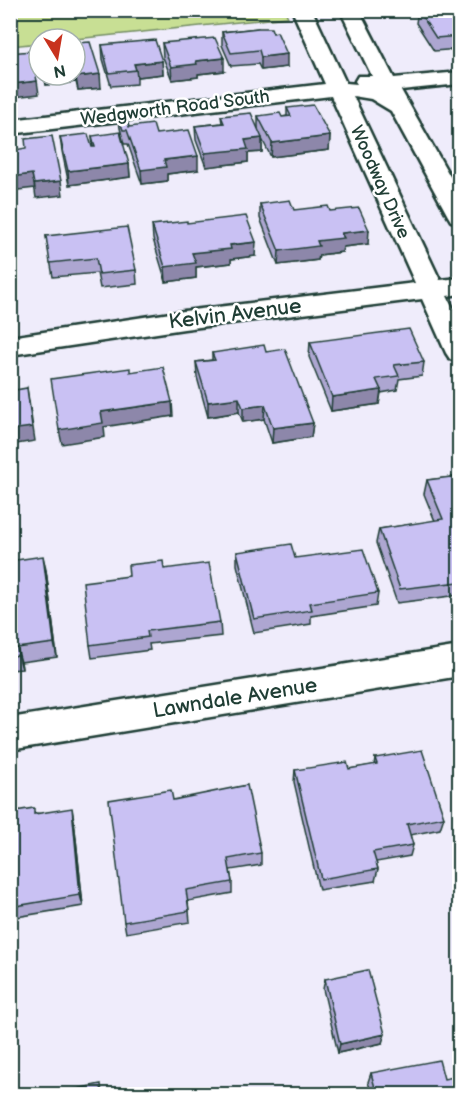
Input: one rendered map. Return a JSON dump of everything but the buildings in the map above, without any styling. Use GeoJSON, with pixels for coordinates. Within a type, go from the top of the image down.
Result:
{"type":"FeatureCollection","features":[{"type":"Feature","properties":{"kind":"street","name":"Woodway Drive"},"geometry":{"type":"LineString","coordinates":[[302,10],[459,353]]}},
{"type":"Feature","properties":{"kind":"street"},"geometry":{"type":"LineString","coordinates":[[349,10],[387,85],[459,216]]}},
{"type":"Feature","properties":{"kind":"street"},"geometry":{"type":"LineString","coordinates":[[322,54],[358,79],[387,85],[459,78]]}},
{"type":"Feature","properties":{"kind":"street","name":"Wedgworth Road South"},"geometry":{"type":"LineString","coordinates":[[10,127],[339,89],[365,90],[387,96],[399,107]]}},
{"type":"Feature","properties":{"kind":"street","name":"Kelvin Avenue"},"geometry":{"type":"LineString","coordinates":[[10,346],[184,320],[459,286]]}},
{"type":"Feature","properties":{"kind":"street","name":"Lawndale Avenue"},"geometry":{"type":"LineString","coordinates":[[10,734],[459,661]]}},
{"type":"Feature","properties":{"kind":"green space"},"geometry":{"type":"Polygon","coordinates":[[[11,11],[285,11],[288,17],[87,38],[87,27],[27,27],[27,44],[11,46],[11,11]]]}}]}
